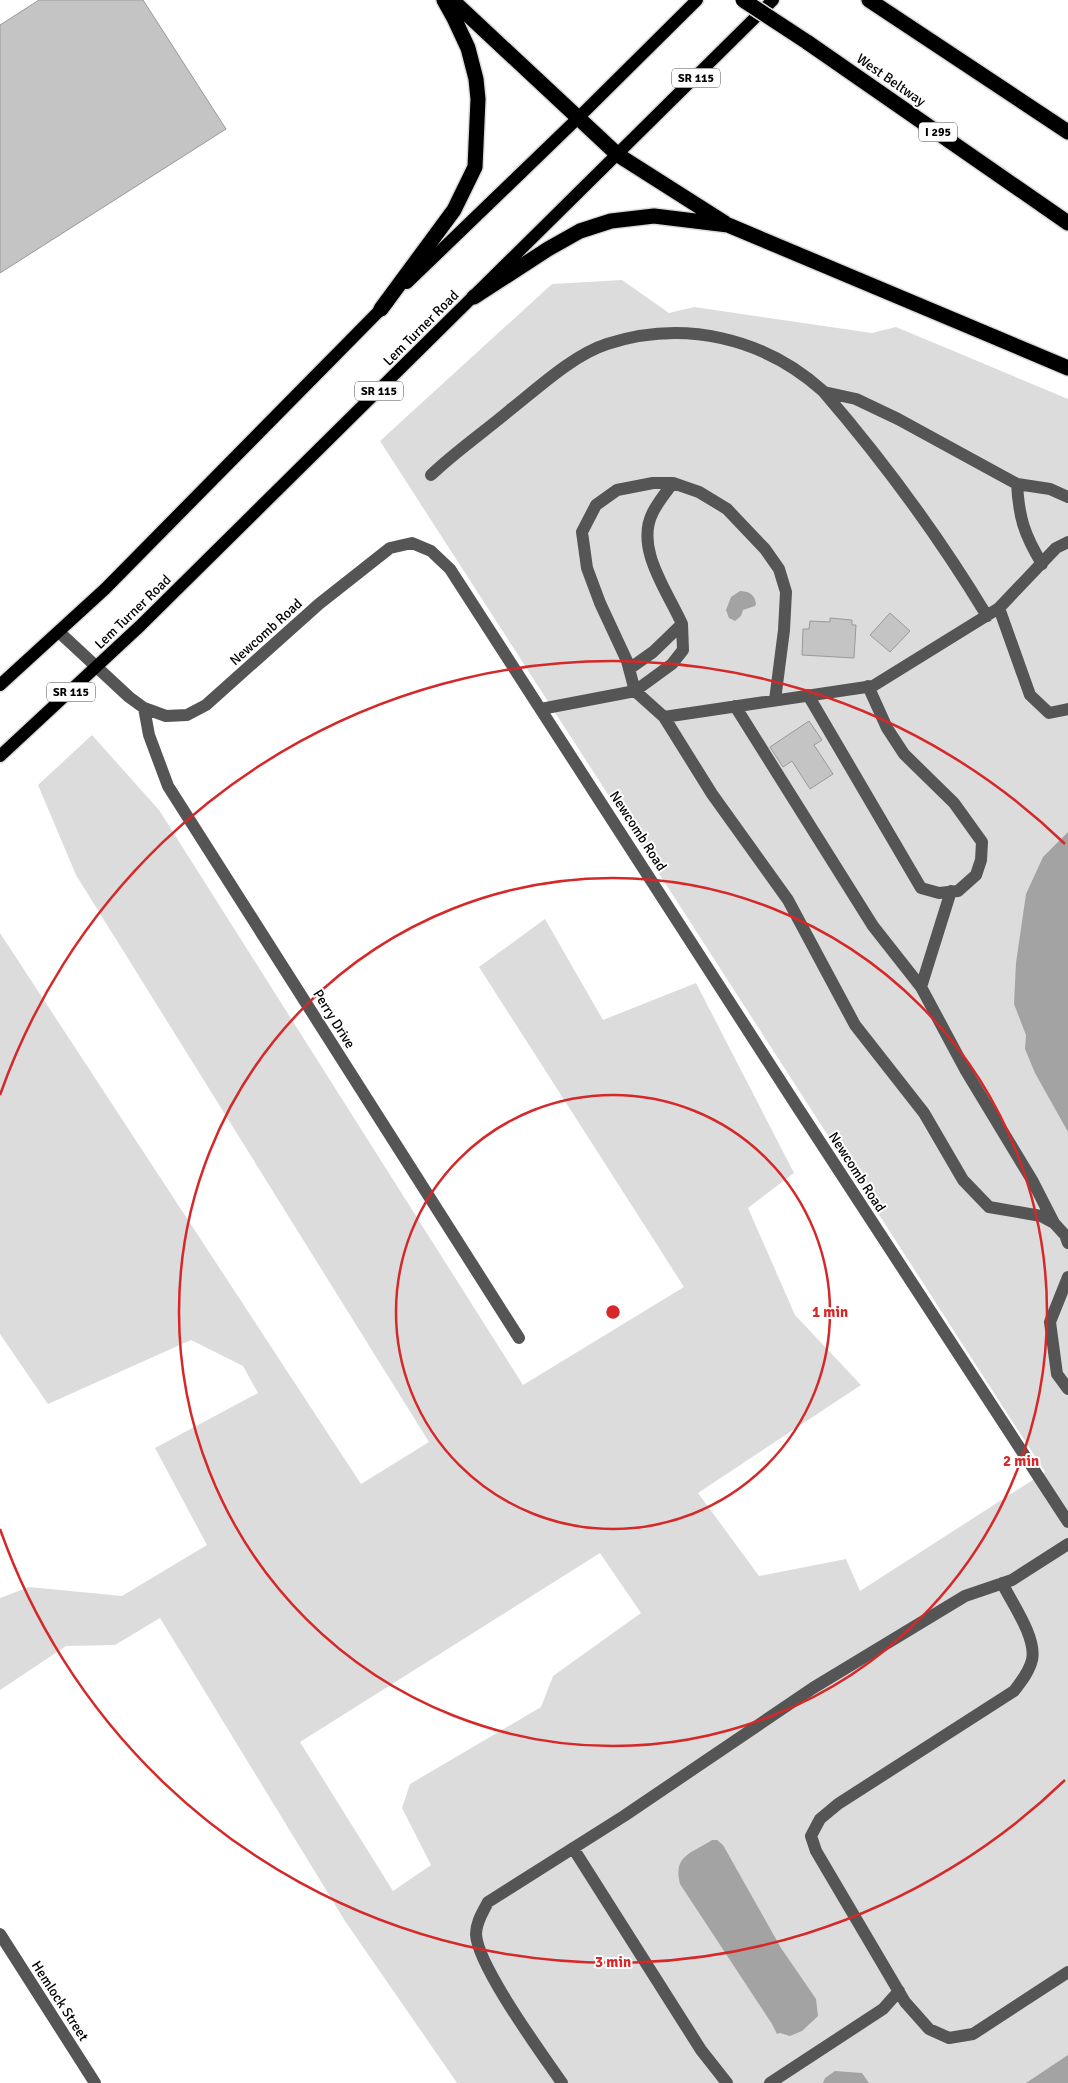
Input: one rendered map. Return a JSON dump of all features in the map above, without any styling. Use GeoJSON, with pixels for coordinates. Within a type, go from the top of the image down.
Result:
{"type":"FeatureCollection","features":[{"type":"Feature","properties":{"kind":"highway"},"geometry":{"type":"LineString","coordinates":[[381,309],[454,210],[475,166],[478,99],[476,79],[468,48],[444,0]]}},
{"type":"Feature","properties":{"kind":"highway"},"geometry":{"type":"LineString","coordinates":[[452,0],[618,155],[728,225],[1068,368]]}},
{"type":"Feature","properties":{"kind":"highway","name":"West Beltway"},"geometry":{"type":"LineString","coordinates":[[743,0],[807,42],[1068,223]]}},
{"type":"Feature","properties":{"kind":"highway"},"geometry":{"type":"LineString","coordinates":[[869,0],[1068,132]]}},
{"type":"Feature","properties":{"kind":"highway"},"geometry":{"type":"LineString","coordinates":[[474,297],[580,231],[611,221],[654,216],[728,225]]}},
{"type":"Feature","properties":{"kind":"main road"},"geometry":{"type":"LineString","coordinates":[[0,685],[58,632],[160,532],[433,256],[578,118],[697,0]]}},
{"type":"Feature","properties":{"kind":"main road","name":"Lem Turner Road"},"geometry":{"type":"LineString","coordinates":[[0,756],[97,667],[774,0]]}},
{"type":"Feature","properties":{"kind":"street"},"geometry":{"type":"LineString","coordinates":[[430,475],[540,385],[567,366],[606,344],[632,338],[687,332],[730,339],[786,364],[808,377],[824,392],[914,504],[953,559],[987,616]]}},
{"type":"Feature","properties":{"kind":"street"},"geometry":{"type":"LineString","coordinates":[[824,392],[856,399],[1017,484],[1050,489],[1068,497]]}},
{"type":"Feature","properties":{"kind":"street"},"geometry":{"type":"LineString","coordinates":[[774,700],[784,630],[786,592],[779,569],[765,549],[727,510],[699,492],[672,483],[653,483],[617,490],[596,505],[582,532],[587,568],[629,669],[635,691],[664,717],[712,794],[788,900],[855,1025],[924,1113],[963,1180],[989,1206],[1041,1216],[1054,1224],[1065,1235],[1068,1244]]}},
{"type":"Feature","properties":{"kind":"street"},"geometry":{"type":"LineString","coordinates":[[541,710],[635,691],[672,664],[683,650],[682,624],[650,560],[648,535],[652,513],[672,483]]}},
{"type":"Feature","properties":{"kind":"street"},"geometry":{"type":"LineString","coordinates":[[1017,484],[1018,504],[1027,539],[1042,564]]}},
{"type":"Feature","properties":{"kind":"street"},"geometry":{"type":"LineString","coordinates":[[664,717],[873,686],[999,608],[1056,548],[1068,542]]}},
{"type":"Feature","properties":{"kind":"street","name":"Newcomb Road"},"geometry":{"type":"LineString","coordinates":[[58,632],[129,697],[144,708],[166,716],[186,715],[206,705],[320,604],[390,548],[412,543],[432,551],[450,570],[1068,1522]]}},
{"type":"Feature","properties":{"kind":"street"},"geometry":{"type":"LineString","coordinates":[[999,608],[1030,695],[1049,713],[1068,709]]}},
{"type":"Feature","properties":{"kind":"street"},"geometry":{"type":"LineString","coordinates":[[629,669],[652,652],[682,624]]}},
{"type":"Feature","properties":{"kind":"street"},"geometry":{"type":"LineString","coordinates":[[808,695],[921,888],[939,893],[958,891],[976,875],[981,860],[982,842],[954,803],[904,754],[887,728],[868,686]]}},
{"type":"Feature","properties":{"kind":"street"},"geometry":{"type":"LineString","coordinates":[[735,706],[872,926],[921,987],[966,1071],[1032,1180],[1054,1224]]}},
{"type":"Feature","properties":{"kind":"street","name":"Perry Drive"},"geometry":{"type":"LineString","coordinates":[[144,708],[149,734],[168,786],[519,1338]]}},
{"type":"Feature","properties":{"kind":"street"},"geometry":{"type":"LineString","coordinates":[[921,987],[951,891]]}},
{"type":"Feature","properties":{"kind":"street"},"geometry":{"type":"LineString","coordinates":[[1068,1277],[1050,1322],[1057,1374],[1068,1388]]}},
{"type":"Feature","properties":{"kind":"street"},"geometry":{"type":"LineString","coordinates":[[562,2083],[495,1980],[481,1955],[476,1934],[479,1918],[488,1902],[573,1848],[814,1688],[965,1596],[1027,1572],[1068,1544]]}},
{"type":"Feature","properties":{"kind":"street"},"geometry":{"type":"LineString","coordinates":[[1002,1583],[1030,1636],[1032,1660],[1024,1678],[1014,1691],[838,1804],[820,1819],[812,1836],[816,1850],[905,2002],[929,2029],[949,2038],[973,2034],[1068,1972]]}},
{"type":"Feature","properties":{"kind":"street"},"geometry":{"type":"LineString","coordinates":[[573,1848],[701,2050],[726,2083]]}},
{"type":"Feature","properties":{"kind":"street","name":"Hemlock Street"},"geometry":{"type":"LineString","coordinates":[[0,1934],[96,2083]]}},
{"type":"Feature","properties":{"kind":"street"},"geometry":{"type":"LineString","coordinates":[[770,2083],[883,2009],[899,1991]]}},
{"type":"Feature","properties":{"kind":"shaded area"},"geometry":{"type":"Polygon","coordinates":[[[622,280],[669,313],[694,307],[872,333],[896,327],[1068,399],[1068,2083],[457,2083],[345,1921],[160,1618],[115,1645],[66,1646],[0,1690],[0,1598],[29,1587],[122,1596],[207,1545],[155,1448],[258,1393],[243,1366],[191,1340],[48,1404],[0,1334],[0,933],[361,1484],[429,1442],[76,875],[38,785],[92,735],[159,810],[523,1385],[684,1287],[479,967],[545,919],[603,1020],[696,983],[794,1173],[748,1208],[795,1315],[861,1385],[698,1493],[759,1576],[846,1559],[860,1591],[1045,1472],[380,441],[552,284],[622,280]],[[600,1553],[300,1742],[393,1891],[431,1865],[402,1808],[410,1784],[541,1707],[553,1676],[641,1613],[600,1553]]]}},
{"type":"Feature","properties":{"kind":"shaded area"},"geometry":{"type":"Polygon","coordinates":[[[740,591],[751,594],[756,604],[743,610],[741,616],[735,621],[729,618],[726,610],[731,597],[740,591]]]}},
{"type":"Feature","properties":{"kind":"shaded area"},"geometry":{"type":"Polygon","coordinates":[[[1068,832],[1068,1132],[1035,1073],[1025,1049],[1026,1035],[1014,1004],[1016,963],[1026,894],[1043,857],[1068,832]]]}},
{"type":"Feature","properties":{"kind":"shaded area"},"geometry":{"type":"Polygon","coordinates":[[[712,1840],[717,1840],[723,1845],[781,1948],[816,1999],[818,2016],[802,2031],[790,2036],[777,2034],[680,1884],[679,1867],[682,1861],[691,1852],[712,1840]]]}},
{"type":"Feature","properties":{"kind":"shaded area"},"geometry":{"type":"Polygon","coordinates":[[[1068,2055],[1068,2083],[1026,2083],[1068,2055]]]}},
{"type":"Feature","properties":{"kind":"shaded area"},"geometry":{"type":"Polygon","coordinates":[[[835,2071],[862,2073],[869,2083],[823,2083],[825,2078],[835,2071]]]}},
{"type":"Feature","properties":{"kind":"building"},"geometry":{"type":"Polygon","coordinates":[[[39,0],[143,0],[226,129],[0,273],[0,25],[39,0]]]}},
{"type":"Feature","properties":{"kind":"building"},"geometry":{"type":"Polygon","coordinates":[[[890,613],[910,631],[890,652],[870,635],[890,613]]]}},
{"type":"Feature","properties":{"kind":"building"},"geometry":{"type":"Polygon","coordinates":[[[830,618],[852,620],[852,625],[856,625],[854,658],[802,655],[803,629],[809,629],[810,621],[830,622],[830,618]]]}},
{"type":"Feature","properties":{"kind":"building"},"geometry":{"type":"Polygon","coordinates":[[[809,721],[822,740],[814,745],[833,774],[810,789],[792,761],[783,767],[770,747],[809,721]]]}}]}
